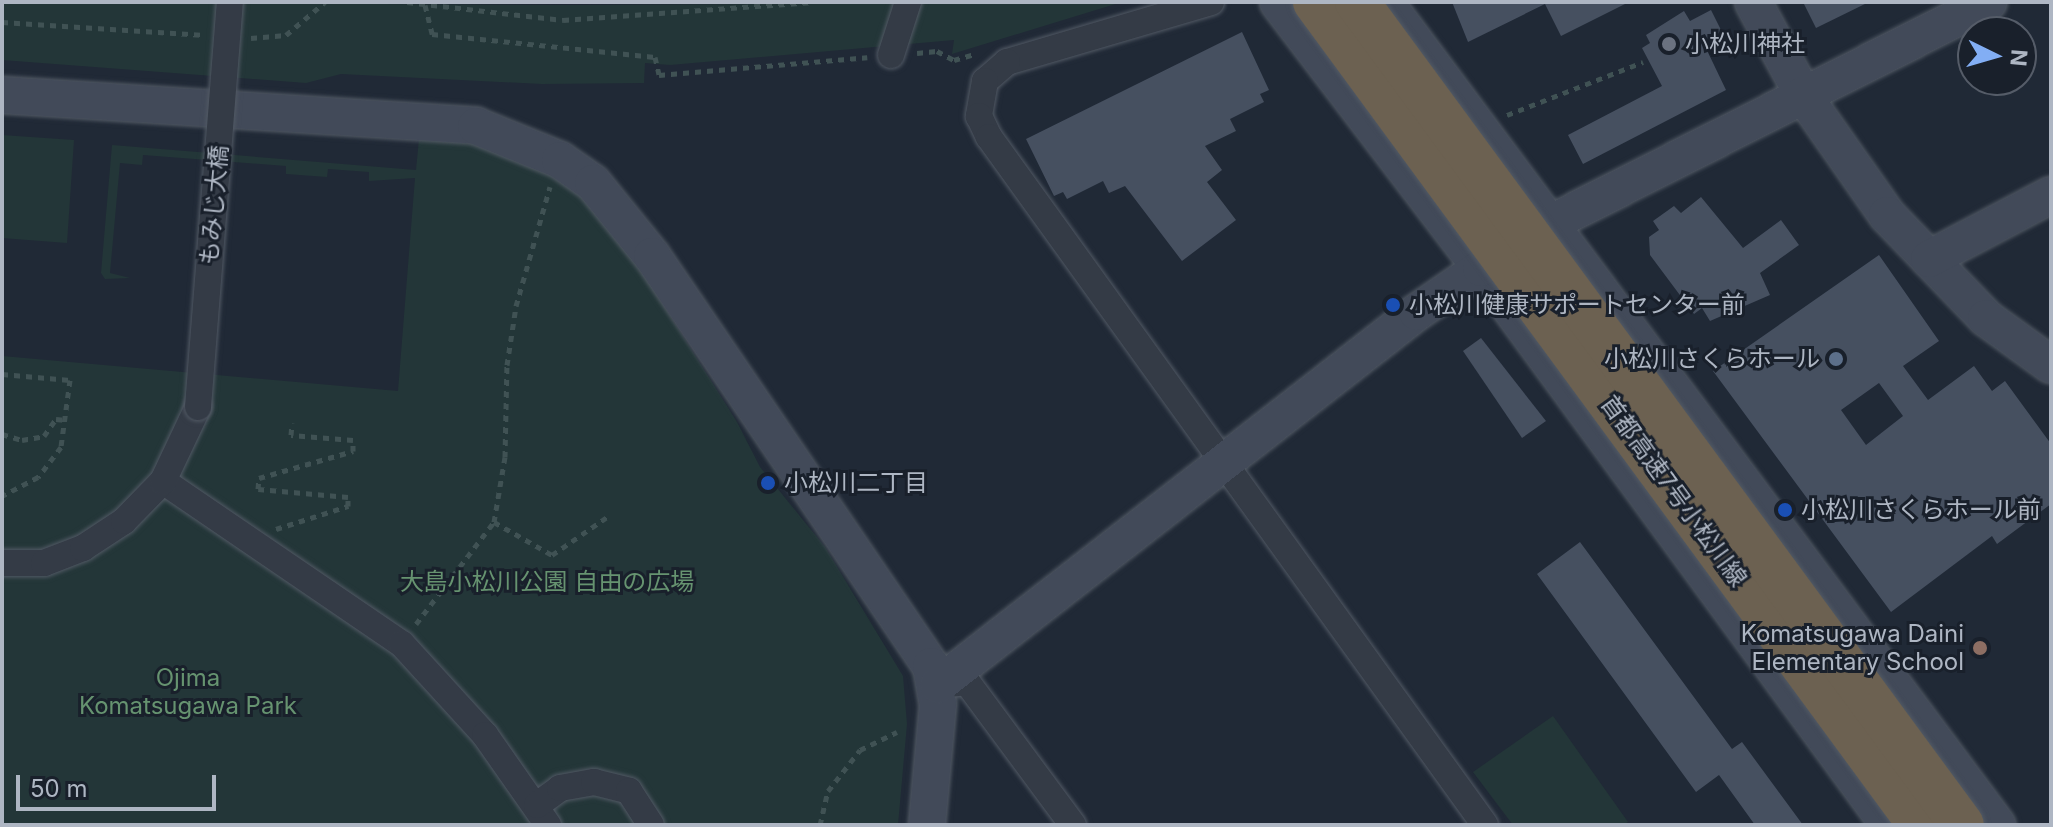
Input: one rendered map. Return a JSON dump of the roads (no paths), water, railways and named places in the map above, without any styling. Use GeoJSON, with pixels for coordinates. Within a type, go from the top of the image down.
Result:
{"type":"FeatureCollection","features":[{"type":"Feature","properties":{"kind":"highway","name":"首都高速7号小松川線"},"geometry":{"type":"LineString","coordinates":[[1315,2],[1920,825]]}},
{"type":"Feature","properties":{"kind":"highway","name":"首都高速7号小松川線"},"geometry":{"type":"LineString","coordinates":[[1357,2],[1962,825]]}},
{"type":"Feature","properties":{"kind":"street","name":"もみじ大橋"},"geometry":{"type":"LineString","coordinates":[[163,481],[198,407],[230,2]]}},
{"type":"Feature","properties":{"kind":"street"},"geometry":{"type":"LineString","coordinates":[[891,55],[908,2]]}},
{"type":"Feature","properties":{"kind":"street"},"geometry":{"type":"LineString","coordinates":[[1211,2],[1007,62],[985,81],[979,116],[989,137],[1485,825]]}},
{"type":"Feature","properties":{"kind":"street"},"geometry":{"type":"LineString","coordinates":[[1278,2],[1481,268],[1889,825]]}},
{"type":"Feature","properties":{"kind":"street"},"geometry":{"type":"LineString","coordinates":[[1385,2],[1553,222],[1997,825]]}},
{"type":"Feature","properties":{"kind":"street"},"geometry":{"type":"LineString","coordinates":[[1753,2],[1803,95],[1887,215],[1986,318],[2051,365]]}},
{"type":"Feature","properties":{"kind":"street"},"geometry":{"type":"LineString","coordinates":[[938,685],[1223,463],[1481,268],[1553,222],[1989,2]]}},
{"type":"Feature","properties":{"kind":"street"},"geometry":{"type":"LineString","coordinates":[[2,95],[476,126],[560,160],[593,183],[652,256],[924,652],[938,685],[927,825]]}},
{"type":"Feature","properties":{"kind":"street"},"geometry":{"type":"LineString","coordinates":[[1929,259],[2051,195]]}},
{"type":"Feature","properties":{"kind":"street"},"geometry":{"type":"LineString","coordinates":[[2,563],[44,563],[83,548],[124,521],[163,481],[402,644],[485,735],[543,815],[560,788],[594,782],[629,791],[651,825]]}},
{"type":"Feature","properties":{"kind":"street"},"geometry":{"type":"LineString","coordinates":[[938,685],[967,682],[1073,825]]}},
{"type":"Feature","properties":{"kind":"place","name":"小松川神社"},"geometry":{"type":"Point","coordinates":[1669,44]}},
{"type":"Feature","properties":{"kind":"place","name":"小松川健康サポートセンター前"},"geometry":{"type":"Point","coordinates":[1393,305]}},
{"type":"Feature","properties":{"kind":"place","name":"小松川さくらホール"},"geometry":{"type":"Point","coordinates":[1836,359]}},
{"type":"Feature","properties":{"kind":"place","name":"小松川二丁目"},"geometry":{"type":"Point","coordinates":[768,483]}},
{"type":"Feature","properties":{"kind":"place","name":"小松川さくらホール前"},"geometry":{"type":"Point","coordinates":[1785,510]}},
{"type":"Feature","properties":{"kind":"place","name":"Komatsugawa Daini Elementary School"},"geometry":{"type":"Point","coordinates":[1980,648]}},
{"type":"Feature","properties":{"kind":"park label","name":"大島小松川公園 自由の広場"},"geometry":{"type":"Point","coordinates":[547,582]}},
{"type":"Feature","properties":{"kind":"park label","name":"Ojima Komatsugawa Park"},"geometry":{"type":"Point","coordinates":[188,692]}}]}
